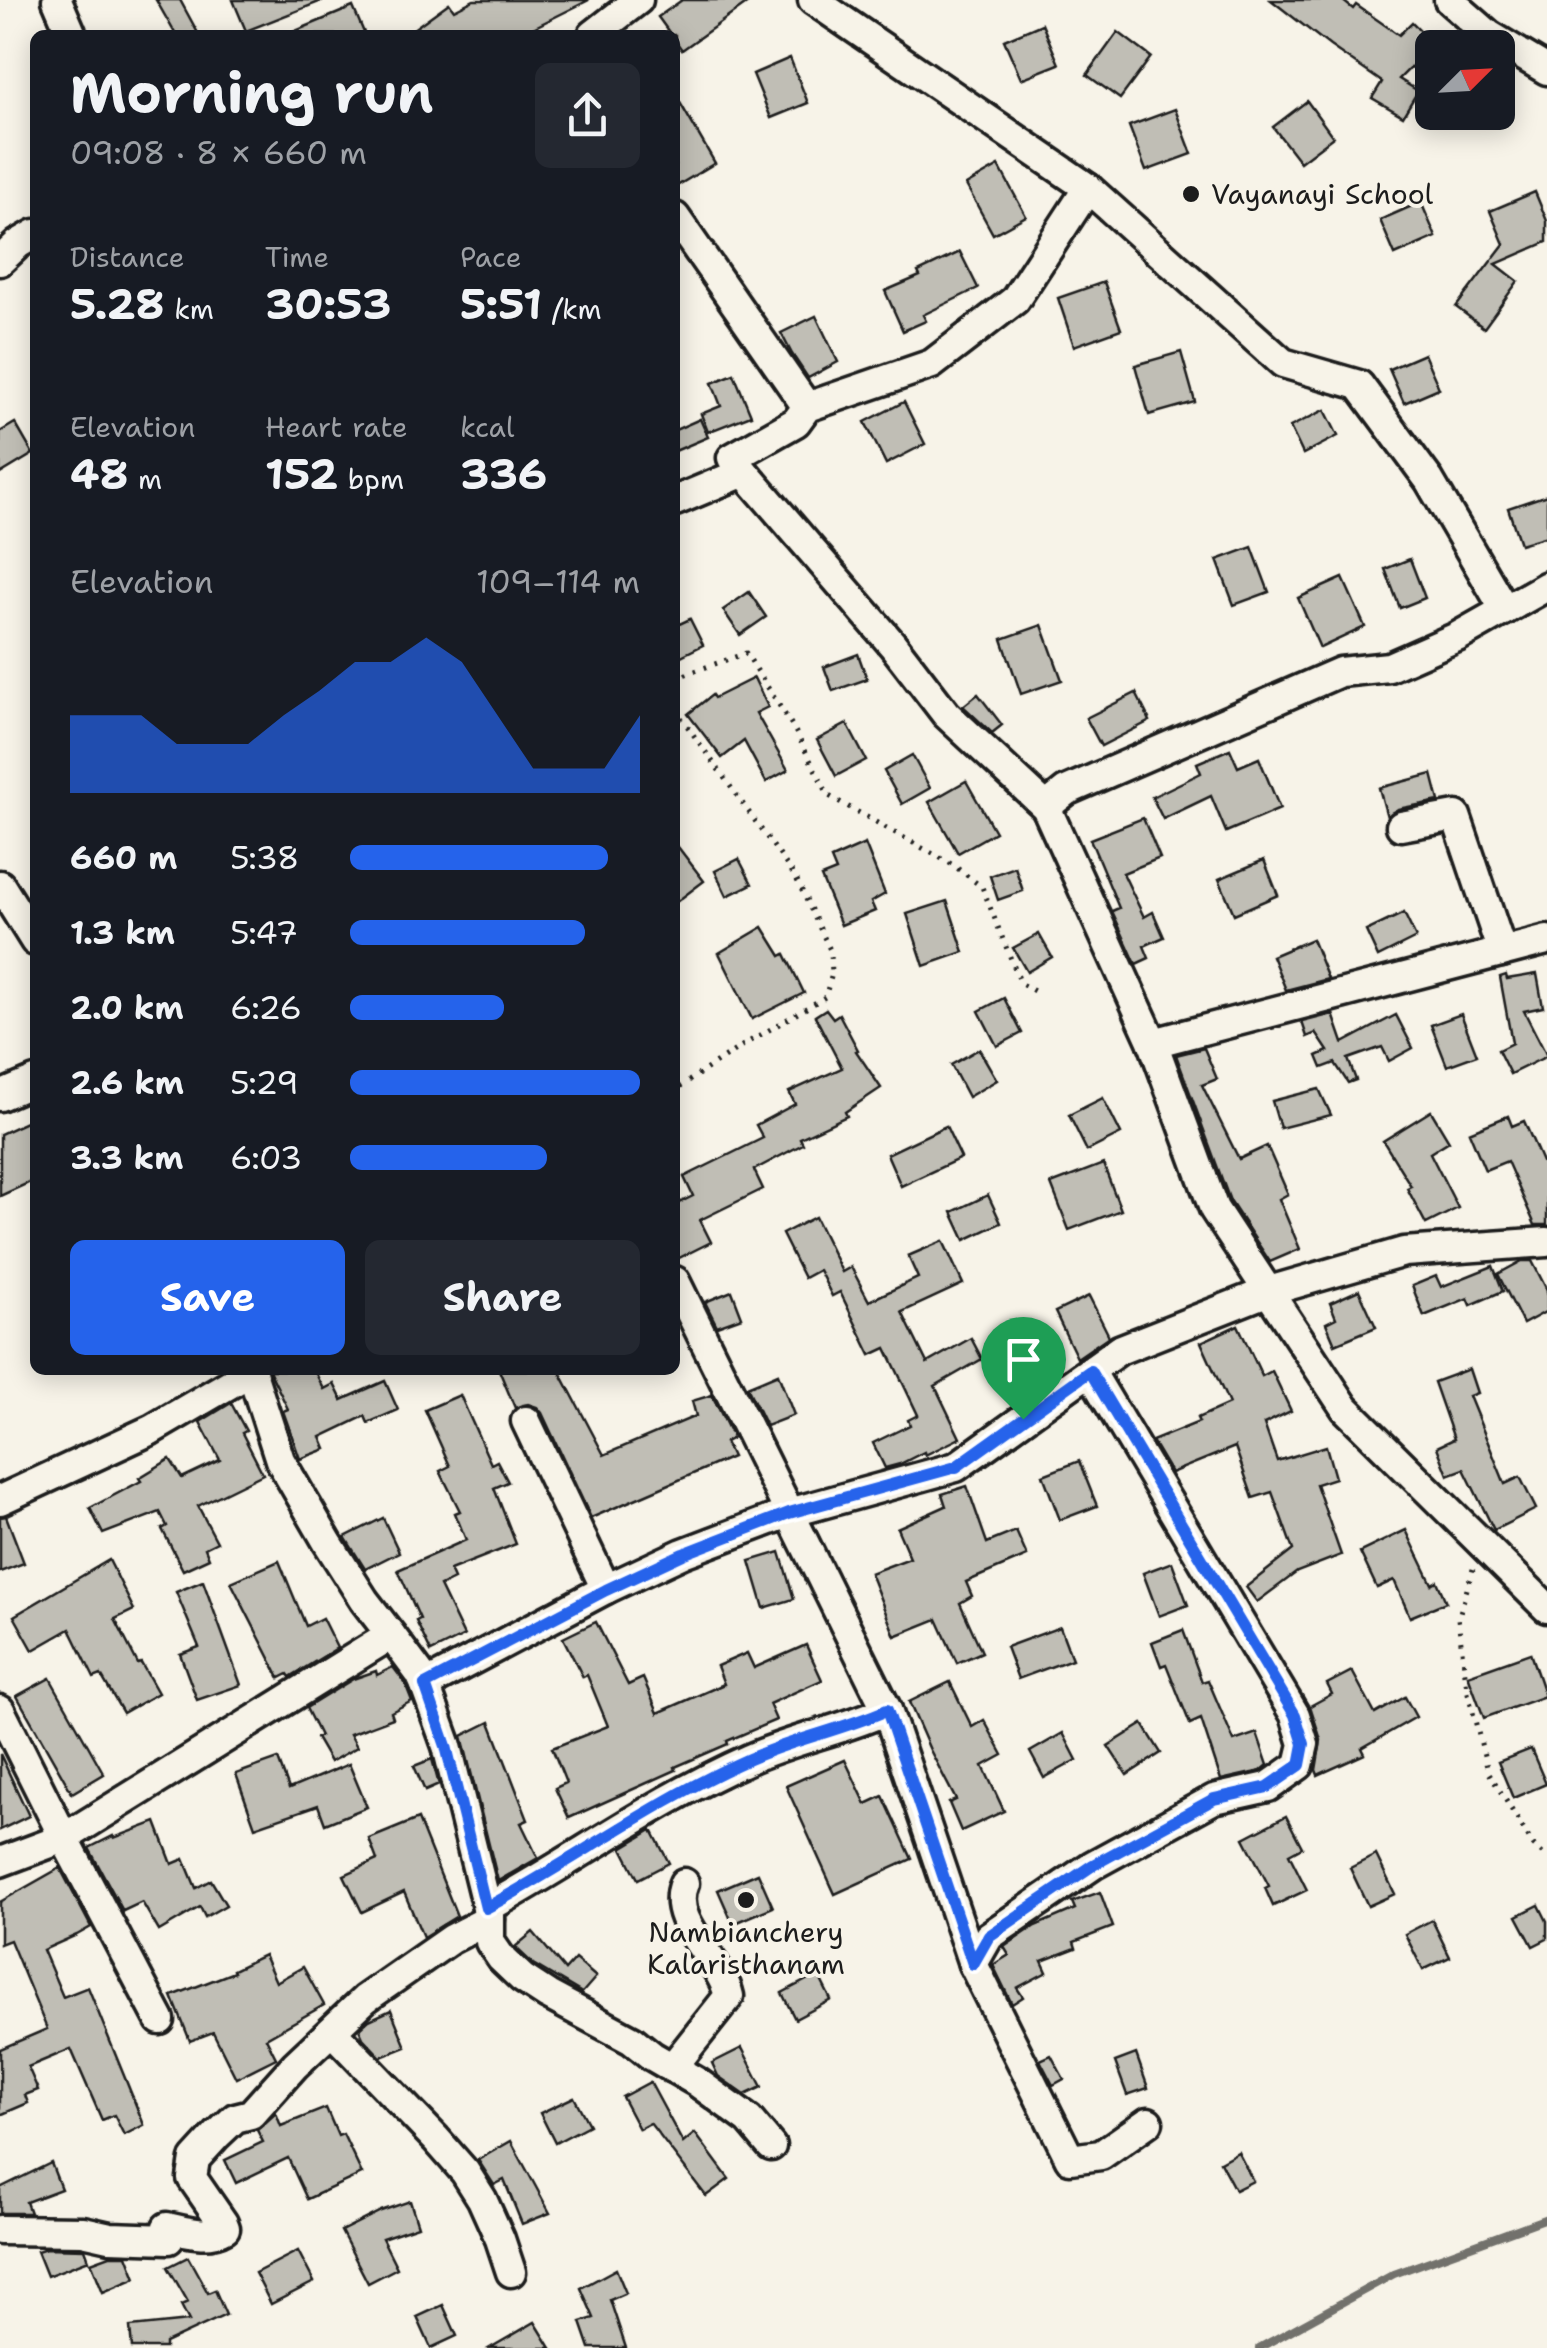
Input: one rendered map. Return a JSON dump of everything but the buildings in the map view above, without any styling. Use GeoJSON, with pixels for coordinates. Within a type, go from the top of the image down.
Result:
{"type":"FeatureCollection","features":[{"type":"Feature","properties":{"kind":"street"},"geometry":{"type":"LineString","coordinates":[[57,0],[70,30]]}},
{"type":"Feature","properties":{"kind":"street"},"geometry":{"type":"LineString","coordinates":[[599,30],[638,0]]}},
{"type":"Feature","properties":{"kind":"street"},"geometry":{"type":"LineString","coordinates":[[812,0],[1088,188],[1283,363],[1359,384],[1429,480],[1505,610]]}},
{"type":"Feature","properties":{"kind":"street"},"geometry":{"type":"LineString","coordinates":[[1449,0],[1489,34],[1547,70]]}},
{"type":"Feature","properties":{"kind":"street"},"geometry":{"type":"LineString","coordinates":[[1088,188],[1015,300],[932,364],[807,407],[796,422],[732,458],[893,644],[946,714],[1046,808],[1153,1042],[1214,1209],[1345,1408],[1547,1608]]}},
{"type":"Feature","properties":{"kind":"street"},"geometry":{"type":"LineString","coordinates":[[680,224],[807,407]]}},
{"type":"Feature","properties":{"kind":"street"},"geometry":{"type":"LineString","coordinates":[[0,261],[30,237]]}},
{"type":"Feature","properties":{"kind":"street"},"geometry":{"type":"LineString","coordinates":[[680,500],[744,472]]}},
{"type":"Feature","properties":{"kind":"street"},"geometry":{"type":"LineString","coordinates":[[1046,808],[1066,791],[1340,672],[1390,667],[1456,637],[1547,586]]}},
{"type":"Feature","properties":{"kind":"street"},"geometry":{"type":"LineString","coordinates":[[1401,826],[1456,816],[1502,952]]}},
{"type":"Feature","properties":{"kind":"street"},"geometry":{"type":"LineString","coordinates":[[0,886],[30,933]]}},
{"type":"Feature","properties":{"kind":"street"},"geometry":{"type":"LineString","coordinates":[[1153,1042],[1547,940]]}},
{"type":"Feature","properties":{"kind":"street"},"geometry":{"type":"LineString","coordinates":[[0,1096],[30,1083]]}},
{"type":"Feature","properties":{"kind":"street"},"geometry":{"type":"LineString","coordinates":[[425,1685],[683,1554],[789,1513],[956,1467],[1120,1350],[1270,1291],[1404,1252],[1547,1242]]}},
{"type":"Feature","properties":{"kind":"street"},"geometry":{"type":"LineString","coordinates":[[680,1290],[887,1710],[973,1964],[1070,2159],[1101,2156],[1148,2122]]}},
{"type":"Feature","properties":{"kind":"street"},"geometry":{"type":"LineString","coordinates":[[973,1964],[989,1936],[1079,1874],[1214,1799],[1268,1787],[1300,1765],[1304,1744],[1295,1715],[1090,1371]]}},
{"type":"Feature","properties":{"kind":"street"},"geometry":{"type":"LineString","coordinates":[[0,1500],[151,1430],[244,1375]]}},
{"type":"Feature","properties":{"kind":"street"},"geometry":{"type":"LineString","coordinates":[[254,1375],[280,1460],[364,1600],[425,1685],[446,1746],[488,1914],[490,1942],[500,1958],[548,1995],[632,2040],[725,2101],[749,2120],[771,2146]]}},
{"type":"Feature","properties":{"kind":"street"},"geometry":{"type":"LineString","coordinates":[[526,1421],[606,1590]]}},
{"type":"Feature","properties":{"kind":"street"},"geometry":{"type":"LineString","coordinates":[[0,1862],[64,1838],[391,1635]]}},
{"type":"Feature","properties":{"kind":"street"},"geometry":{"type":"LineString","coordinates":[[0,1710],[160,2020]]}},
{"type":"Feature","properties":{"kind":"street"},"geometry":{"type":"LineString","coordinates":[[0,2230],[169,2238],[167,2227],[201,2234],[226,2228],[192,2178],[195,2159],[235,2118],[251,2114],[294,2065],[365,1998],[583,1849],[662,1804],[749,1759],[887,1710]]}},
{"type":"Feature","properties":{"kind":"street"},"geometry":{"type":"LineString","coordinates":[[672,2068],[729,1996],[726,1981],[683,1916],[680,1905],[684,1883]]}},
{"type":"Feature","properties":{"kind":"street"},"geometry":{"type":"LineString","coordinates":[[332,2031],[465,2172],[494,2225],[510,2272]]}},
{"type":"Feature","properties":{"kind":"path"},"geometry":{"type":"LineString","coordinates":[[680,676],[746,653],[793,727],[830,796],[952,864],[982,887],[1021,984],[1036,992]]}},
{"type":"Feature","properties":{"kind":"path"},"geometry":{"type":"LineString","coordinates":[[680,716],[796,878],[831,952],[832,974],[825,997],[740,1046],[680,1087]]}},
{"type":"Feature","properties":{"kind":"path"},"geometry":{"type":"LineString","coordinates":[[1481,1542],[1458,1619],[1467,1689],[1488,1771],[1533,1845],[1547,1858]]}},
{"type":"Feature","properties":{"kind":"waterway"},"geometry":{"type":"LineString","coordinates":[[1259,2348],[1394,2274],[1547,2218]]}},
{"type":"Feature","properties":{"kind":"place","name":"Vayanayi School"},"geometry":{"type":"Point","coordinates":[1191,194]}},
{"type":"Feature","properties":{"kind":"place","name":"Nambianchery Kalaristhanam"},"geometry":{"type":"Point","coordinates":[746,1900]}},
{"type":"Feature","properties":{"kind":"route"},"geometry":{"type":"LineString","coordinates":[[1090,1371],[1295,1715],[1304,1744],[1300,1765],[1268,1787],[1214,1799],[1093,1865],[989,1936],[973,1964],[887,1710],[749,1759],[662,1804],[583,1849],[543,1878],[486,1908],[446,1746],[425,1685],[683,1554],[789,1513],[956,1467],[1023,1419],[1090,1371]]}}]}
